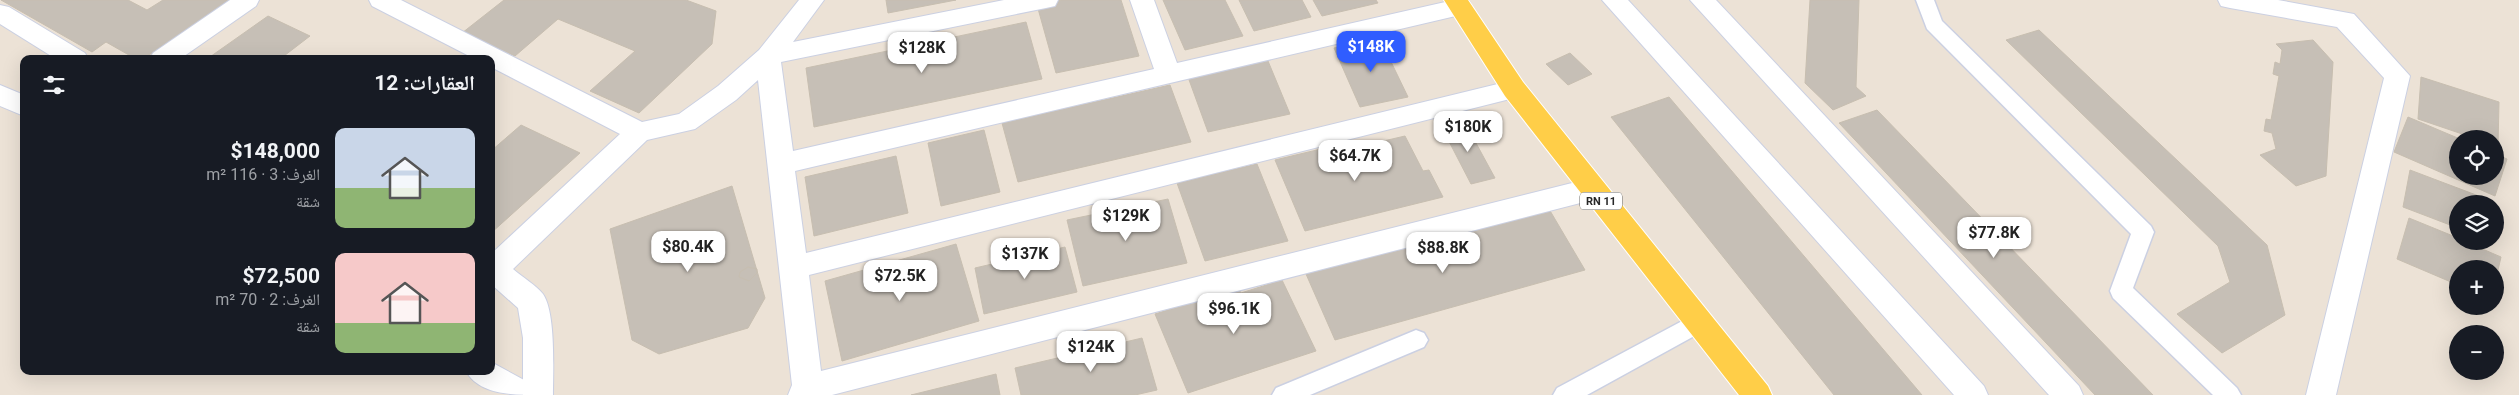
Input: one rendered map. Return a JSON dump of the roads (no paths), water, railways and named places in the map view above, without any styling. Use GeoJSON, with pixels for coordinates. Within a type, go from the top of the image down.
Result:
{"type":"FeatureCollection","features":[{"type":"Feature","properties":{"kind":"main road","name":"RN 11"},"geometry":{"type":"LineString","coordinates":[[1458,4],[1514,89],[1592,190],[1757,395]]}},
{"type":"Feature","properties":{"kind":"street"},"geometry":{"type":"LineString","coordinates":[[168,55],[248,0]]}},
{"type":"Feature","properties":{"kind":"street"},"geometry":{"type":"LineString","coordinates":[[381,0],[488,55]]}},
{"type":"Feature","properties":{"kind":"street"},"geometry":{"type":"LineString","coordinates":[[495,266],[638,132],[686,122],[727,93],[768,56],[812,0]]}},
{"type":"Feature","properties":{"kind":"street"},"geometry":{"type":"LineString","coordinates":[[768,56],[1046,0]]}},
{"type":"Feature","properties":{"kind":"street"},"geometry":{"type":"LineString","coordinates":[[1142,0],[1168,73]]}},
{"type":"Feature","properties":{"kind":"street"},"geometry":{"type":"LineString","coordinates":[[1614,0],[1973,395]]}},
{"type":"Feature","properties":{"kind":"street"},"geometry":{"type":"LineString","coordinates":[[1702,0],[2068,395]]}},
{"type":"Feature","properties":{"kind":"street"},"geometry":{"type":"LineString","coordinates":[[2230,0],[2345,20]]}},
{"type":"Feature","properties":{"kind":"street"},"geometry":{"type":"LineString","coordinates":[[2317,0],[2345,20],[2397,76],[2321,395]]}},
{"type":"Feature","properties":{"kind":"street"},"geometry":{"type":"LineString","coordinates":[[781,164],[1458,4]]}},
{"type":"Feature","properties":{"kind":"street"},"geometry":{"type":"LineString","coordinates":[[0,13],[69,55]]}},
{"type":"Feature","properties":{"kind":"street"},"geometry":{"type":"LineString","coordinates":[[768,56],[794,266],[805,392],[1592,190]]}},
{"type":"Feature","properties":{"kind":"street"},"geometry":{"type":"LineString","coordinates":[[495,59],[638,132]]}},
{"type":"Feature","properties":{"kind":"street"},"geometry":{"type":"LineString","coordinates":[[794,266],[1514,89]]}},
{"type":"Feature","properties":{"kind":"street"},"geometry":{"type":"LineString","coordinates":[[0,94],[20,105]]}},
{"type":"Feature","properties":{"kind":"street"},"geometry":{"type":"LineString","coordinates":[[495,270],[532,302],[538,338],[538,395]]}},
{"type":"Feature","properties":{"kind":"street"},"geometry":{"type":"LineString","coordinates":[[488,375],[524,395]]}},
{"type":"Feature","properties":{"kind":"lane"},"geometry":{"type":"LineString","coordinates":[[1925,0],[1934,24],[2143,232],[2122,292],[2229,395]]}},
{"type":"Feature","properties":{"kind":"lane"},"geometry":{"type":"LineString","coordinates":[[1565,395],[1699,322]]}},
{"type":"Feature","properties":{"kind":"lane"},"geometry":{"type":"LineString","coordinates":[[1284,395],[1416,340]]}}]}
